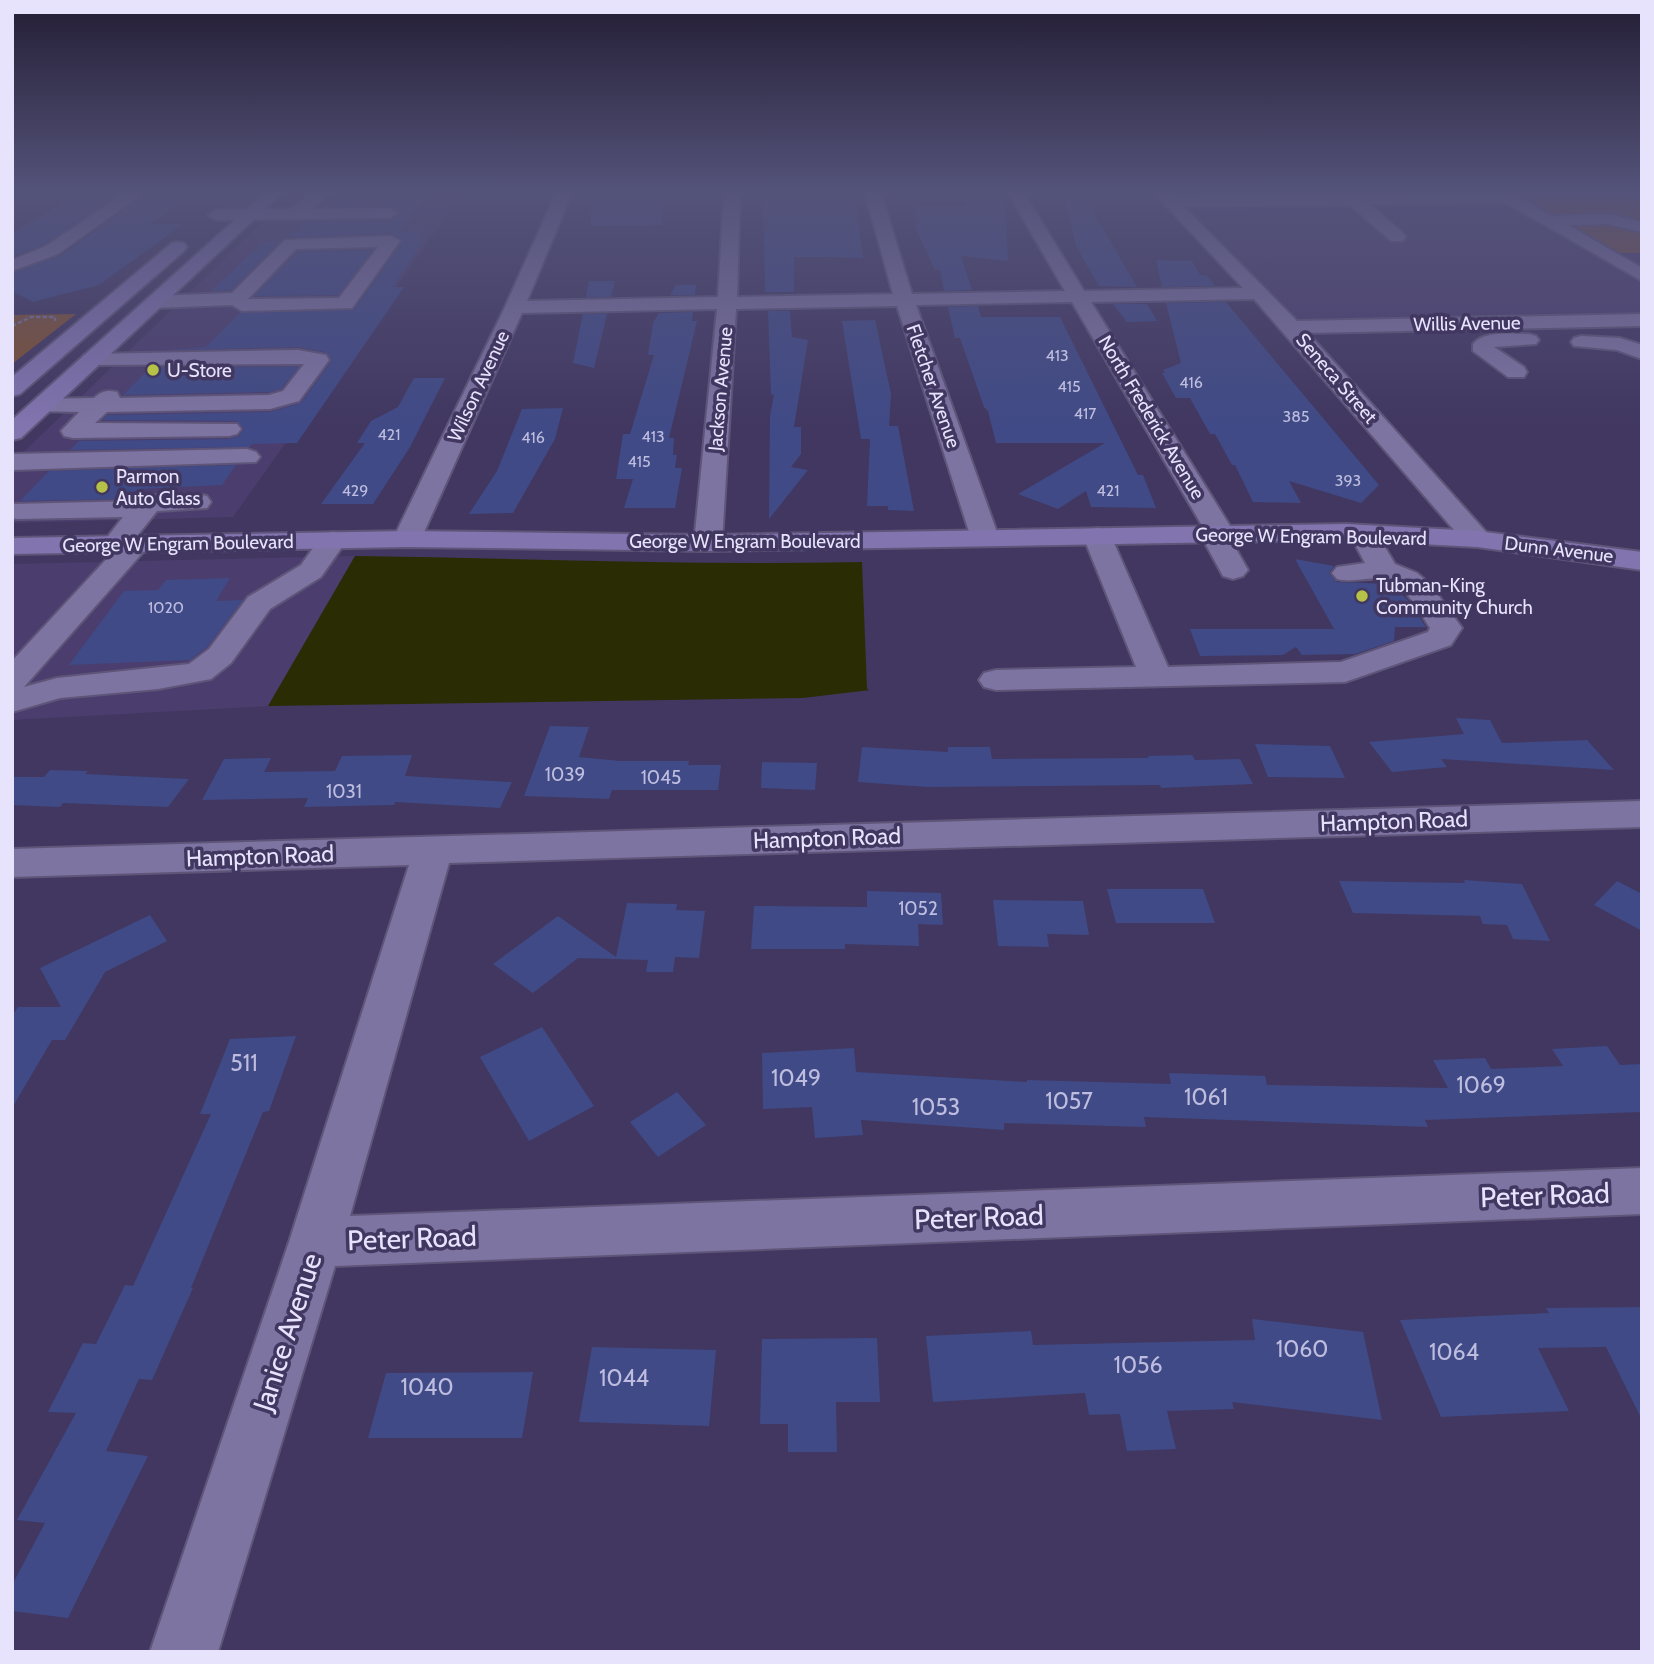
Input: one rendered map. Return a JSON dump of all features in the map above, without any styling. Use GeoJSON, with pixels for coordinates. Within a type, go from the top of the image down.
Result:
{"type":"FeatureCollection","features":[{"type":"Feature","properties":{"kind":"main road"},"geometry":{"type":"LineString","coordinates":[[12,389],[151,271]]}},
{"type":"Feature","properties":{"kind":"main road"},"geometry":{"type":"LineString","coordinates":[[12,433],[189,271]]}},
{"type":"Feature","properties":{"kind":"main road","name":"George W Engram Boulevard"},"geometry":{"type":"LineString","coordinates":[[12,546],[407,539],[708,544],[1363,533],[1477,539]]}},
{"type":"Feature","properties":{"kind":"main road","name":"Dunn Avenue"},"geometry":{"type":"LineString","coordinates":[[1477,539],[1642,561]]}},
{"type":"Feature","properties":{"kind":"street"},"geometry":{"type":"LineString","coordinates":[[12,281],[39,271]]}},
{"type":"Feature","properties":{"kind":"street"},"geometry":{"type":"LineString","coordinates":[[155,302],[237,299],[265,271]]}},
{"type":"Feature","properties":{"kind":"street"},"geometry":{"type":"LineString","coordinates":[[237,299],[242,305],[345,304],[369,271]]}},
{"type":"Feature","properties":{"kind":"street","name":"Wilson Avenue"},"geometry":{"type":"LineString","coordinates":[[407,539],[531,271]]}},
{"type":"Feature","properties":{"kind":"street","name":"Jackson Avenue"},"geometry":{"type":"LineString","coordinates":[[708,544],[729,271]]}},
{"type":"Feature","properties":{"kind":"street","name":"Fletcher Avenue"},"geometry":{"type":"LineString","coordinates":[[896,271],[985,538]]}},
{"type":"Feature","properties":{"kind":"street","name":"North Frederick Avenue"},"geometry":{"type":"LineString","coordinates":[[1064,271],[1218,534],[1233,570]]}},
{"type":"Feature","properties":{"kind":"street","name":"Seneca Street"},"geometry":{"type":"LineString","coordinates":[[1237,271],[1292,327],[1477,539]]}},
{"type":"Feature","properties":{"kind":"street"},"geometry":{"type":"LineString","coordinates":[[285,304],[303,284]]}},
{"type":"Feature","properties":{"kind":"street"},"geometry":{"type":"LineString","coordinates":[[515,307],[1258,293]]}},
{"type":"Feature","properties":{"kind":"street"},"geometry":{"type":"LineString","coordinates":[[139,317],[187,321]]}},
{"type":"Feature","properties":{"kind":"street","name":"Willis Avenue"},"geometry":{"type":"LineString","coordinates":[[1292,327],[1642,320]]}},
{"type":"Feature","properties":{"kind":"street"},"geometry":{"type":"LineString","coordinates":[[1536,321],[1563,340]]}},
{"type":"Feature","properties":{"kind":"street"},"geometry":{"type":"LineString","coordinates":[[71,339],[113,341],[155,349],[321,353],[288,398],[261,425],[73,431],[155,349]]}},
{"type":"Feature","properties":{"kind":"street"},"geometry":{"type":"LineString","coordinates":[[1516,372],[1484,351],[1483,344],[1491,341],[1563,340],[1620,344],[1642,353]]}},
{"type":"Feature","properties":{"kind":"street"},"geometry":{"type":"LineString","coordinates":[[92,360],[155,349]]}},
{"type":"Feature","properties":{"kind":"street"},"geometry":{"type":"LineString","coordinates":[[42,406],[270,402],[288,398]]}},
{"type":"Feature","properties":{"kind":"street"},"geometry":{"type":"LineString","coordinates":[[12,462],[247,457],[239,469],[248,471],[240,480]]}},
{"type":"Feature","properties":{"kind":"street"},"geometry":{"type":"LineString","coordinates":[[12,681],[126,544],[144,509],[150,503],[198,502]]}},
{"type":"Feature","properties":{"kind":"street"},"geometry":{"type":"LineString","coordinates":[[17,511],[144,509]]}},
{"type":"Feature","properties":{"kind":"street"},"geometry":{"type":"LineString","coordinates":[[1363,533],[1384,570]]}},
{"type":"Feature","properties":{"kind":"street"},"geometry":{"type":"LineString","coordinates":[[1097,536],[1156,677]]}},
{"type":"Feature","properties":{"kind":"street"},"geometry":{"type":"LineString","coordinates":[[12,702],[57,688],[158,680],[199,672],[220,656],[259,603],[311,571],[332,540]]}},
{"type":"Feature","properties":{"kind":"street"},"geometry":{"type":"LineString","coordinates":[[996,680],[1345,672],[1440,638],[1446,628],[1420,591],[1407,579],[1384,570],[1347,573]]}},
{"type":"Feature","properties":{"kind":"street","name":"Hampton Road"},"geometry":{"type":"LineString","coordinates":[[14,866],[433,850],[1642,814]]}},
{"type":"Feature","properties":{"kind":"street","name":"Janice Avenue"},"geometry":{"type":"LineString","coordinates":[[184,1652],[316,1242],[433,850]]}},
{"type":"Feature","properties":{"kind":"street","name":"Peter Road"},"geometry":{"type":"LineString","coordinates":[[316,1242],[1642,1191]]}},
{"type":"Feature","properties":{"kind":"path"},"geometry":{"type":"LineString","coordinates":[[12,326],[31,317],[55,317],[56,320],[46,327]]}},
{"type":"Feature","properties":{"kind":"shaded area"},"geometry":{"type":"Polygon","coordinates":[[[212,271],[408,271],[233,517],[12,523],[12,463],[212,271]]]}},
{"type":"Feature","properties":{"kind":"shaded area"},"geometry":{"type":"Polygon","coordinates":[[[1246,271],[1642,271],[1642,317],[1298,323],[1246,271]]]}},
{"type":"Feature","properties":{"kind":"shaded area"},"geometry":{"type":"Polygon","coordinates":[[[76,314],[12,364],[12,315],[76,314]]]}},
{"type":"Feature","properties":{"kind":"shaded area"},"geometry":{"type":"Polygon","coordinates":[[[355,556],[268,706],[12,720],[12,564],[355,556]]]}},
{"type":"Feature","properties":{"kind":"shaded area"},"geometry":{"type":"Polygon","coordinates":[[[355,556],[672,562],[862,562],[867,689],[870,690],[803,698],[268,706],[355,556]]]}},
{"type":"Feature","properties":{"kind":"building"},"geometry":{"type":"Polygon","coordinates":[[[19,271],[119,271],[99,285],[33,302],[12,291],[12,273],[19,271]]]}},
{"type":"Feature","properties":{"kind":"building"},"geometry":{"type":"Polygon","coordinates":[[[233,271],[251,271],[231,290],[211,291],[233,271]]]}},
{"type":"Feature","properties":{"kind":"building"},"geometry":{"type":"Polygon","coordinates":[[[279,271],[357,271],[338,295],[254,296],[279,271]]]}},
{"type":"Feature","properties":{"kind":"building"},"geometry":{"type":"Polygon","coordinates":[[[382,271],[404,271],[393,287],[404,287],[297,443],[252,444],[249,447],[70,450],[79,441],[229,439],[239,436],[244,429],[237,421],[102,420],[108,415],[270,412],[301,403],[331,362],[326,352],[298,347],[169,350],[206,347],[240,313],[354,310],[382,271]]]}},
{"type":"Feature","properties":{"kind":"building"},"geometry":{"type":"Polygon","coordinates":[[[765,271],[794,271],[794,292],[765,292],[765,271]]]}},
{"type":"Feature","properties":{"kind":"building"},"geometry":{"type":"Polygon","coordinates":[[[940,271],[966,271],[972,290],[944,291],[940,271]]]}},
{"type":"Feature","properties":{"kind":"building"},"geometry":{"type":"Polygon","coordinates":[[[1090,271],[1127,271],[1137,287],[1099,286],[1090,271]]]}},
{"type":"Feature","properties":{"kind":"building"},"geometry":{"type":"Polygon","coordinates":[[[1158,271],[1198,271],[1200,275],[1208,276],[1215,286],[1162,287],[1158,271]]]}},
{"type":"Feature","properties":{"kind":"building"},"geometry":{"type":"Polygon","coordinates":[[[589,281],[615,281],[611,297],[586,297],[589,281]]]}},
{"type":"Feature","properties":{"kind":"building"},"geometry":{"type":"Polygon","coordinates":[[[676,285],[696,285],[695,295],[670,295],[676,285]]]}},
{"type":"Feature","properties":{"kind":"building"},"geometry":{"type":"Polygon","coordinates":[[[1226,302],[1379,485],[1361,503],[1289,481],[1301,503],[1253,502],[1235,465],[1232,465],[1215,434],[1210,434],[1190,398],[1176,398],[1162,373],[1165,373],[1163,370],[1181,363],[1166,303],[1226,302]]]}},
{"type":"Feature","properties":{"kind":"building"},"geometry":{"type":"Polygon","coordinates":[[[1113,304],[1147,304],[1157,321],[1127,322],[1113,304]]]}},
{"type":"Feature","properties":{"kind":"building"},"geometry":{"type":"Polygon","coordinates":[[[978,306],[981,317],[1060,317],[1138,475],[1143,475],[1156,508],[1091,507],[1086,491],[1058,509],[1018,494],[1105,443],[996,443],[988,411],[984,407],[960,338],[955,338],[948,307],[978,306]]]}},
{"type":"Feature","properties":{"kind":"building"},"geometry":{"type":"Polygon","coordinates":[[[768,311],[790,311],[792,337],[808,340],[794,427],[801,427],[801,454],[791,467],[808,470],[769,519],[770,416],[774,395],[771,394],[768,311]]]}},
{"type":"Feature","properties":{"kind":"building"},"geometry":{"type":"Polygon","coordinates":[[[693,312],[692,321],[697,321],[669,438],[674,438],[673,455],[677,455],[675,468],[682,468],[675,508],[624,508],[633,479],[616,479],[623,434],[630,434],[654,355],[648,355],[653,323],[659,313],[693,312]]]}},
{"type":"Feature","properties":{"kind":"building"},"geometry":{"type":"Polygon","coordinates":[[[583,314],[607,314],[594,368],[573,363],[583,314]]]}},
{"type":"Feature","properties":{"kind":"building"},"geometry":{"type":"Polygon","coordinates":[[[875,320],[891,394],[889,426],[898,426],[914,511],[888,510],[888,506],[867,506],[870,439],[861,439],[842,321],[875,320]]]}},
{"type":"Feature","properties":{"kind":"building"},"geometry":{"type":"Polygon","coordinates":[[[151,367],[299,367],[281,389],[269,392],[123,395],[151,367]]]}},
{"type":"Feature","properties":{"kind":"building"},"geometry":{"type":"Polygon","coordinates":[[[414,378],[445,378],[410,447],[373,504],[321,504],[365,443],[357,443],[371,421],[398,407],[414,378]]]}},
{"type":"Feature","properties":{"kind":"building"},"geometry":{"type":"Polygon","coordinates":[[[563,408],[555,439],[513,513],[469,514],[497,471],[522,409],[563,408]]]}},
{"type":"Feature","properties":{"kind":"building","name":"Parmon Auto Glass"},"geometry":{"type":"Polygon","coordinates":[[[236,465],[222,485],[139,489],[130,499],[20,501],[49,471],[236,465]]]}},
{"type":"Feature","properties":{"kind":"building"},"geometry":{"type":"Polygon","coordinates":[[[1295,559],[1334,566],[1329,573],[1337,582],[1389,584],[1408,600],[1426,627],[1395,627],[1394,641],[1355,654],[1302,655],[1296,647],[1283,655],[1200,656],[1190,629],[1334,629],[1295,559]]]}},
{"type":"Feature","properties":{"kind":"building"},"geometry":{"type":"Polygon","coordinates":[[[230,578],[216,601],[243,600],[207,647],[190,660],[69,665],[124,591],[158,590],[166,580],[230,578]]]}},
{"type":"Feature","properties":{"kind":"building"},"geometry":{"type":"Polygon","coordinates":[[[1456,718],[1490,720],[1502,743],[1587,740],[1614,770],[1441,759],[1447,767],[1392,772],[1369,742],[1464,734],[1456,718]]]}},
{"type":"Feature","properties":{"kind":"building"},"geometry":{"type":"Polygon","coordinates":[[[550,726],[589,727],[579,757],[620,761],[689,761],[688,765],[721,765],[718,790],[612,790],[609,799],[524,796],[550,726]]]}},
{"type":"Feature","properties":{"kind":"building"},"geometry":{"type":"Polygon","coordinates":[[[1255,744],[1330,746],[1345,778],[1268,777],[1255,744]]]}},
{"type":"Feature","properties":{"kind":"building"},"geometry":{"type":"Polygon","coordinates":[[[862,747],[948,752],[948,747],[990,747],[992,759],[1149,758],[1148,756],[1192,755],[1195,760],[1240,759],[1253,784],[1161,788],[1160,785],[927,787],[858,782],[862,747]]]}},
{"type":"Feature","properties":{"kind":"building"},"geometry":{"type":"Polygon","coordinates":[[[412,755],[405,776],[512,782],[500,808],[395,802],[394,805],[304,807],[308,798],[202,800],[224,759],[271,758],[264,772],[335,771],[342,756],[412,755]]]}},
{"type":"Feature","properties":{"kind":"building"},"geometry":{"type":"Polygon","coordinates":[[[762,762],[817,763],[815,790],[761,788],[762,762]]]}},
{"type":"Feature","properties":{"kind":"building"},"geometry":{"type":"Polygon","coordinates":[[[50,770],[189,779],[168,807],[63,803],[60,807],[12,805],[12,777],[44,777],[50,770]]]}},
{"type":"Feature","properties":{"kind":"building"},"geometry":{"type":"Polygon","coordinates":[[[1464,880],[1522,884],[1550,941],[1513,939],[1507,925],[1483,924],[1480,916],[1353,913],[1339,881],[1465,883],[1464,880]]]}},
{"type":"Feature","properties":{"kind":"building"},"geometry":{"type":"Polygon","coordinates":[[[1617,881],[1642,894],[1642,931],[1594,905],[1617,881]]]}},
{"type":"Feature","properties":{"kind":"building"},"geometry":{"type":"Polygon","coordinates":[[[1107,889],[1203,889],[1215,923],[1116,923],[1107,889]]]}},
{"type":"Feature","properties":{"kind":"building"},"geometry":{"type":"Polygon","coordinates":[[[867,891],[941,893],[943,925],[918,924],[919,946],[845,944],[845,949],[751,949],[754,906],[867,907],[867,891]]]}},
{"type":"Feature","properties":{"kind":"building"},"geometry":{"type":"Polygon","coordinates":[[[993,900],[1083,901],[1089,935],[1047,934],[1049,947],[998,946],[993,900]]]}},
{"type":"Feature","properties":{"kind":"building"},"geometry":{"type":"Polygon","coordinates":[[[627,903],[677,904],[676,910],[705,911],[699,958],[675,957],[673,972],[646,972],[648,960],[578,958],[533,993],[493,964],[558,916],[616,957],[627,903]]]}},
{"type":"Feature","properties":{"kind":"building"},"geometry":{"type":"Polygon","coordinates":[[[150,915],[167,941],[105,972],[65,1040],[52,1040],[12,1108],[12,1016],[18,1007],[61,1007],[40,968],[150,915]]]}},
{"type":"Feature","properties":{"kind":"building"},"geometry":{"type":"Polygon","coordinates":[[[542,1027],[594,1106],[529,1141],[480,1057],[542,1027]]]}},
{"type":"Feature","properties":{"kind":"building"},"geometry":{"type":"Polygon","coordinates":[[[296,1036],[269,1111],[263,1112],[193,1288],[152,1380],[139,1379],[106,1451],[148,1456],[68,1618],[12,1611],[12,1585],[45,1523],[17,1520],[76,1413],[48,1412],[83,1343],[96,1344],[125,1285],[133,1286],[211,1114],[200,1114],[230,1039],[296,1036]]]}},
{"type":"Feature","properties":{"kind":"building"},"geometry":{"type":"Polygon","coordinates":[[[1607,1046],[1620,1065],[1642,1064],[1642,1112],[1425,1120],[1428,1127],[1144,1117],[1146,1127],[1004,1123],[1004,1130],[861,1120],[863,1135],[815,1138],[812,1107],[763,1109],[762,1053],[854,1048],[856,1072],[1027,1082],[1171,1084],[1169,1073],[1265,1076],[1267,1085],[1448,1088],[1433,1060],[1485,1058],[1491,1069],[1563,1066],[1552,1049],[1607,1046]]]}},
{"type":"Feature","properties":{"kind":"building"},"geometry":{"type":"Polygon","coordinates":[[[677,1092],[706,1125],[658,1157],[630,1122],[677,1092]]]}},
{"type":"Feature","properties":{"kind":"building"},"geometry":{"type":"Polygon","coordinates":[[[1642,1307],[1642,1420],[1606,1347],[1538,1348],[1569,1411],[1441,1417],[1400,1320],[1549,1313],[1546,1308],[1642,1307]]]}},
{"type":"Feature","properties":{"kind":"building"},"geometry":{"type":"Polygon","coordinates":[[[1252,1319],[1363,1332],[1382,1420],[1232,1402],[1234,1409],[1167,1411],[1176,1449],[1127,1451],[1120,1414],[1089,1415],[1085,1393],[933,1402],[926,1336],[1031,1331],[1033,1345],[1255,1340],[1252,1319]]]}},
{"type":"Feature","properties":{"kind":"building"},"geometry":{"type":"Polygon","coordinates":[[[877,1338],[880,1402],[836,1402],[837,1452],[788,1452],[788,1424],[760,1424],[762,1339],[877,1338]]]}},
{"type":"Feature","properties":{"kind":"building"},"geometry":{"type":"Polygon","coordinates":[[[592,1347],[716,1350],[709,1426],[579,1422],[592,1347]]]}},
{"type":"Feature","properties":{"kind":"building"},"geometry":{"type":"Polygon","coordinates":[[[533,1372],[522,1438],[368,1438],[386,1373],[533,1372]]]}},
{"type":"Feature","properties":{"kind":"place","name":"U-Store"},"geometry":{"type":"Point","coordinates":[153,370]}},
{"type":"Feature","properties":{"kind":"place","name":"Parmon Auto Glass"},"geometry":{"type":"Point","coordinates":[102,487]}},
{"type":"Feature","properties":{"kind":"place","name":"Tubman-King Community Church"},"geometry":{"type":"Point","coordinates":[1362,596]}}]}
